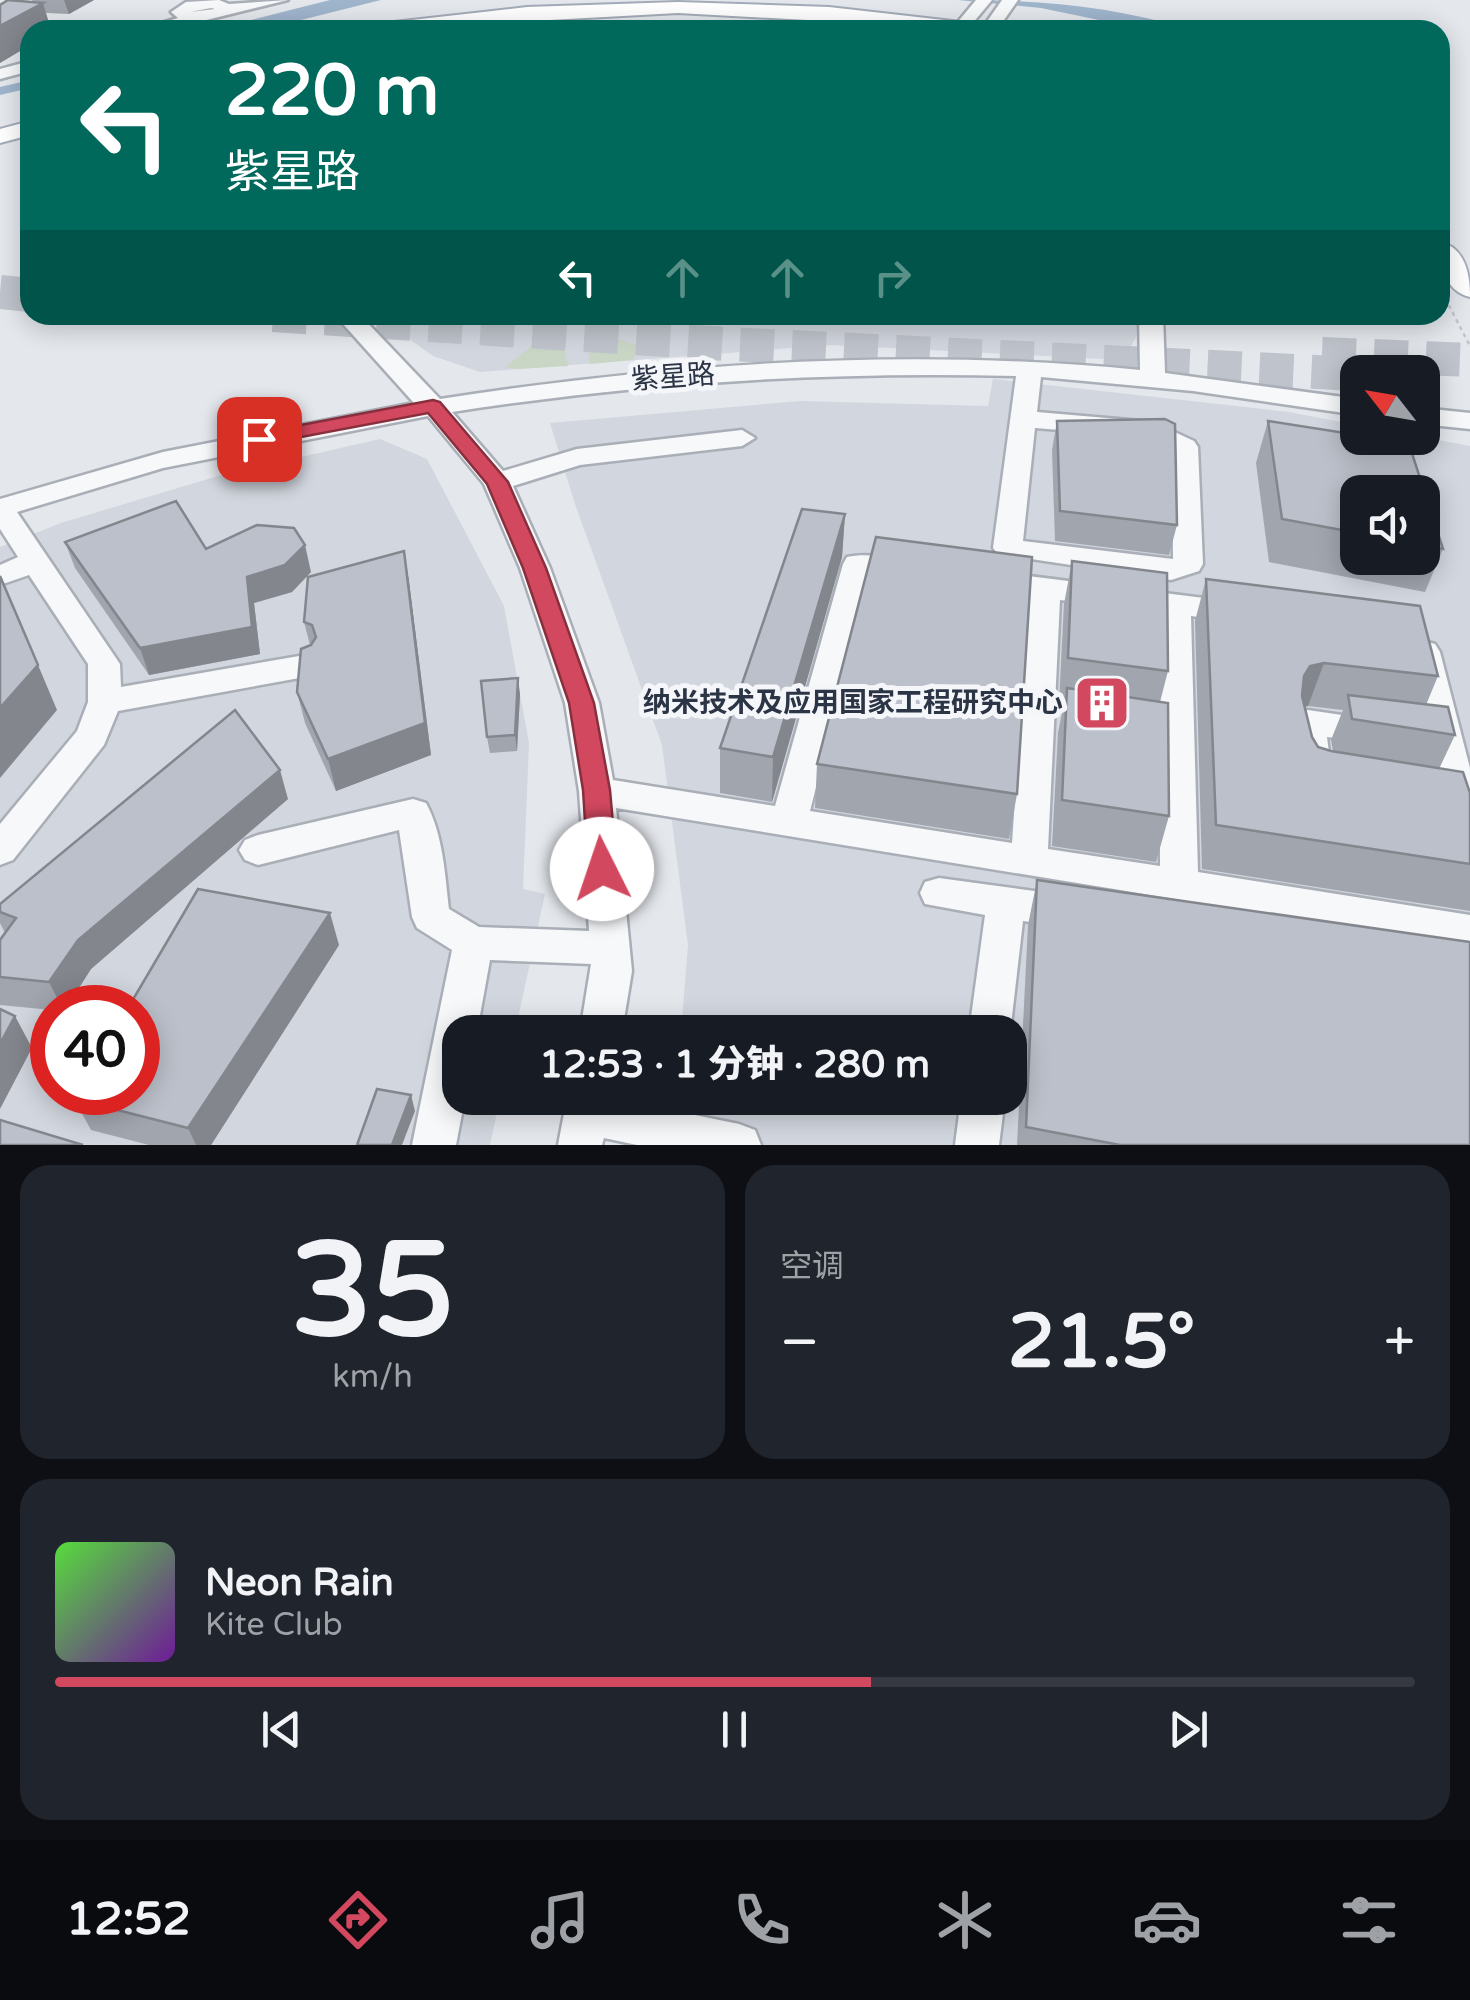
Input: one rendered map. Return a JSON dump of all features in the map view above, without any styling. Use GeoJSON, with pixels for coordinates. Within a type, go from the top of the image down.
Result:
{"type":"FeatureCollection","features":[{"type":"Feature","properties":{"kind":"main road"},"geometry":{"type":"LineString","coordinates":[[452,20],[527,10],[687,2],[866,13],[910,20]]}},
{"type":"Feature","properties":{"kind":"main road"},"geometry":{"type":"LineString","coordinates":[[1450,263],[1470,290]]}},
{"type":"Feature","properties":{"kind":"street"},"geometry":{"type":"LineString","coordinates":[[188,20],[197,18],[179,12],[205,3],[224,5],[226,9],[280,0]]}},
{"type":"Feature","properties":{"kind":"street"},"geometry":{"type":"LineString","coordinates":[[355,325],[433,406],[497,482],[534,568],[582,703],[596,790],[612,970],[603,1015]]}},
{"type":"Feature","properties":{"kind":"street"},"geometry":{"type":"LineString","coordinates":[[1151,325],[1153,382]]}},
{"type":"Feature","properties":{"kind":"street","name":"紫星路"},"geometry":{"type":"LineString","coordinates":[[0,509],[226,446],[433,406],[650,377],[818,368],[1029,369],[1340,404]]}},
{"type":"Feature","properties":{"kind":"street"},"geometry":{"type":"LineString","coordinates":[[1023,420],[1154,430],[1185,447],[1188,564],[1171,572],[1008,548],[1023,420],[1029,369]]}},
{"type":"Feature","properties":{"kind":"street"},"geometry":{"type":"LineString","coordinates":[[1440,418],[1470,421]]}},
{"type":"Feature","properties":{"kind":"street"},"geometry":{"type":"LineString","coordinates":[[497,482],[577,458],[742,438]]}},
{"type":"Feature","properties":{"kind":"street"},"geometry":{"type":"LineString","coordinates":[[0,509],[104,664],[105,702],[92,736],[0,850]]}},
{"type":"Feature","properties":{"kind":"street"},"geometry":{"type":"LineString","coordinates":[[0,576],[35,561]]}},
{"type":"Feature","properties":{"kind":"street"},"geometry":{"type":"LineString","coordinates":[[789,820],[858,564],[1271,617]]}},
{"type":"Feature","properties":{"kind":"street"},"geometry":{"type":"LineString","coordinates":[[1029,860],[1044,588]]}},
{"type":"Feature","properties":{"kind":"street"},"geometry":{"type":"LineString","coordinates":[[1175,605],[1179,885]]}},
{"type":"Feature","properties":{"kind":"street"},"geometry":{"type":"LineString","coordinates":[[1402,634],[1420,636],[1457,770],[1470,839]]}},
{"type":"Feature","properties":{"kind":"street"},"geometry":{"type":"LineString","coordinates":[[105,702],[305,666]]}},
{"type":"Feature","properties":{"kind":"street"},"geometry":{"type":"LineString","coordinates":[[1037,715],[1072,720]]}},
{"type":"Feature","properties":{"kind":"street"},"geometry":{"type":"LineString","coordinates":[[1334,782],[1315,778],[1308,722],[1457,770]]}},
{"type":"Feature","properties":{"kind":"street"},"geometry":{"type":"LineString","coordinates":[[1142,730],[1177,735]]}},
{"type":"Feature","properties":{"kind":"street"},"geometry":{"type":"LineString","coordinates":[[1424,796],[1457,770]]}},
{"type":"Feature","properties":{"kind":"street"},"geometry":{"type":"LineString","coordinates":[[596,790],[1470,931]]}},
{"type":"Feature","properties":{"kind":"street"},"geometry":{"type":"LineString","coordinates":[[258,850],[412,813],[431,917],[473,943],[608,948]]}},
{"type":"Feature","properties":{"kind":"street"},"geometry":{"type":"LineString","coordinates":[[940,893],[1102,917]]}},
{"type":"Feature","properties":{"kind":"street"},"geometry":{"type":"LineString","coordinates":[[992,1015],[1006,902]]}},
{"type":"Feature","properties":{"kind":"street"},"geometry":{"type":"LineString","coordinates":[[434,1145],[473,943]]}},
{"type":"Feature","properties":{"kind":"street"},"geometry":{"type":"LineString","coordinates":[[978,1145],[981,1115]]}},
{"type":"Feature","properties":{"kind":"street"},"geometry":{"type":"LineString","coordinates":[[585,1119],[739,1145]]}},
{"type":"Feature","properties":{"kind":"path"},"geometry":{"type":"LineString","coordinates":[[1450,309],[1470,346]]}},
{"type":"Feature","properties":{"kind":"shaded area"},"geometry":{"type":"Polygon","coordinates":[[[390,325],[1139,325],[1140,330],[1123,360],[831,345],[480,372],[433,356],[390,325]]]}},
{"type":"Feature","properties":{"kind":"shaded area"},"geometry":{"type":"Polygon","coordinates":[[[993,379],[1289,412],[1340,422],[1340,455],[1440,455],[1440,440],[1470,446],[1470,1145],[673,1145],[676,1115],[1027,1115],[1027,1015],[682,1015],[688,945],[662,745],[550,423],[800,401],[988,406],[993,379]]]}},
{"type":"Feature","properties":{"kind":"shaded area"},"geometry":{"type":"Polygon","coordinates":[[[380,439],[427,459],[504,606],[529,743],[523,889],[545,894],[519,1015],[442,1015],[442,1115],[496,1115],[490,1145],[0,1145],[0,547],[61,523],[218,476],[380,439]]]}},
{"type":"Feature","properties":{"kind":"green space"},"geometry":{"type":"Polygon","coordinates":[[[587,339],[638,345],[633,360],[590,364],[587,339]]]}},
{"type":"Feature","properties":{"kind":"green space"},"geometry":{"type":"Polygon","coordinates":[[[537,342],[563,343],[568,366],[505,367],[537,342]]]}},
{"type":"Feature","properties":{"kind":"water"},"geometry":{"type":"Polygon","coordinates":[[[330,0],[381,0],[301,20],[251,20],[330,0]]]}},
{"type":"Feature","properties":{"kind":"water"},"geometry":{"type":"Polygon","coordinates":[[[958,0],[1076,6],[1153,20],[1099,20],[1041,8],[958,0]]]}},
{"type":"Feature","properties":{"kind":"building"},"geometry":{"type":"Polygon","coordinates":[[[8,0],[43,3],[0,26],[0,5],[8,0]]]}},
{"type":"Feature","properties":{"kind":"building"},"geometry":{"type":"Polygon","coordinates":[[[1165,419],[1175,424],[1177,525],[1060,511],[1057,421],[1165,419]]]}},
{"type":"Feature","properties":{"kind":"building"},"geometry":{"type":"Polygon","coordinates":[[[1268,421],[1340,432],[1340,455],[1413,455],[1419,475],[1340,475],[1340,530],[1282,519],[1268,421]]]}},
{"type":"Feature","properties":{"kind":"building"},"geometry":{"type":"Polygon","coordinates":[[[176,501],[206,549],[257,525],[294,528],[305,545],[285,565],[247,577],[252,627],[140,648],[65,542],[176,501]]]}},
{"type":"Feature","properties":{"kind":"building"},"geometry":{"type":"Polygon","coordinates":[[[802,509],[845,514],[773,757],[720,748],[802,509]]]}},
{"type":"Feature","properties":{"kind":"building"},"geometry":{"type":"Polygon","coordinates":[[[876,537],[1032,557],[1017,794],[817,764],[876,537]]]}},
{"type":"Feature","properties":{"kind":"building"},"geometry":{"type":"Polygon","coordinates":[[[404,551],[425,723],[328,759],[297,692],[301,649],[311,645],[316,637],[312,625],[304,622],[308,577],[404,551]]]}},
{"type":"Feature","properties":{"kind":"building"},"geometry":{"type":"Polygon","coordinates":[[[1072,561],[1167,573],[1168,671],[1068,658],[1072,561]]]}},
{"type":"Feature","properties":{"kind":"building"},"geometry":{"type":"Polygon","coordinates":[[[0,576],[38,665],[0,708],[0,576]]]}},
{"type":"Feature","properties":{"kind":"building"},"geometry":{"type":"Polygon","coordinates":[[[1206,579],[1420,606],[1438,676],[1324,663],[1310,666],[1304,676],[1302,696],[1318,747],[1463,772],[1470,793],[1470,864],[1216,825],[1206,579]]]}},
{"type":"Feature","properties":{"kind":"building"},"geometry":{"type":"Polygon","coordinates":[[[518,678],[515,735],[487,737],[481,681],[518,678]]]}},
{"type":"Feature","properties":{"kind":"building"},"geometry":{"type":"Polygon","coordinates":[[[1067,688],[1168,703],[1169,816],[1062,800],[1067,688]]]}},
{"type":"Feature","properties":{"kind":"building"},"geometry":{"type":"Polygon","coordinates":[[[1348,695],[1448,707],[1455,735],[1352,719],[1348,695]]]}},
{"type":"Feature","properties":{"kind":"building"},"geometry":{"type":"Polygon","coordinates":[[[235,710],[280,770],[78,940],[49,982],[0,977],[0,940],[16,918],[0,912],[0,904],[235,710]]]}},
{"type":"Feature","properties":{"kind":"building"},"geometry":{"type":"Polygon","coordinates":[[[1037,880],[1470,942],[1470,1145],[1120,1145],[1026,1127],[1037,880]]]}},
{"type":"Feature","properties":{"kind":"building"},"geometry":{"type":"Polygon","coordinates":[[[198,889],[330,913],[188,1128],[137,1115],[160,1115],[160,985],[142,985],[198,889]]]}},
{"type":"Feature","properties":{"kind":"building"},"geometry":{"type":"Polygon","coordinates":[[[0,1009],[15,1016],[0,1044],[0,1009]]]}},
{"type":"Feature","properties":{"kind":"building"},"geometry":{"type":"Polygon","coordinates":[[[377,1089],[411,1095],[392,1145],[357,1145],[377,1089]]]}},
{"type":"Feature","properties":{"kind":"building"},"geometry":{"type":"Polygon","coordinates":[[[0,1120],[83,1145],[0,1145],[0,1120]]]}},
{"type":"Feature","properties":{"kind":"waterway"},"geometry":{"type":"LineString","coordinates":[[0,91],[20,86]]}},
{"type":"Feature","properties":{"kind":"tunnel"},"geometry":{"type":"LineString","coordinates":[[0,292],[20,294]]}},
{"type":"Feature","properties":{"kind":"tunnel"},"geometry":{"type":"LineString","coordinates":[[430,325],[727,344],[1340,373]]}},
{"type":"Feature","properties":{"kind":"tunnel"},"geometry":{"type":"LineString","coordinates":[[1322,354],[1470,360]]}},
{"type":"Feature","properties":{"kind":"place","name":"纳米技术及应用国家工程研究中心"},"geometry":{"type":"Point","coordinates":[1102,703]}},
{"type":"Feature","properties":{"kind":"route"},"geometry":{"type":"LineString","coordinates":[[259,439],[433,406],[497,482],[534,568],[582,703],[596,790],[602,869]]}}]}
